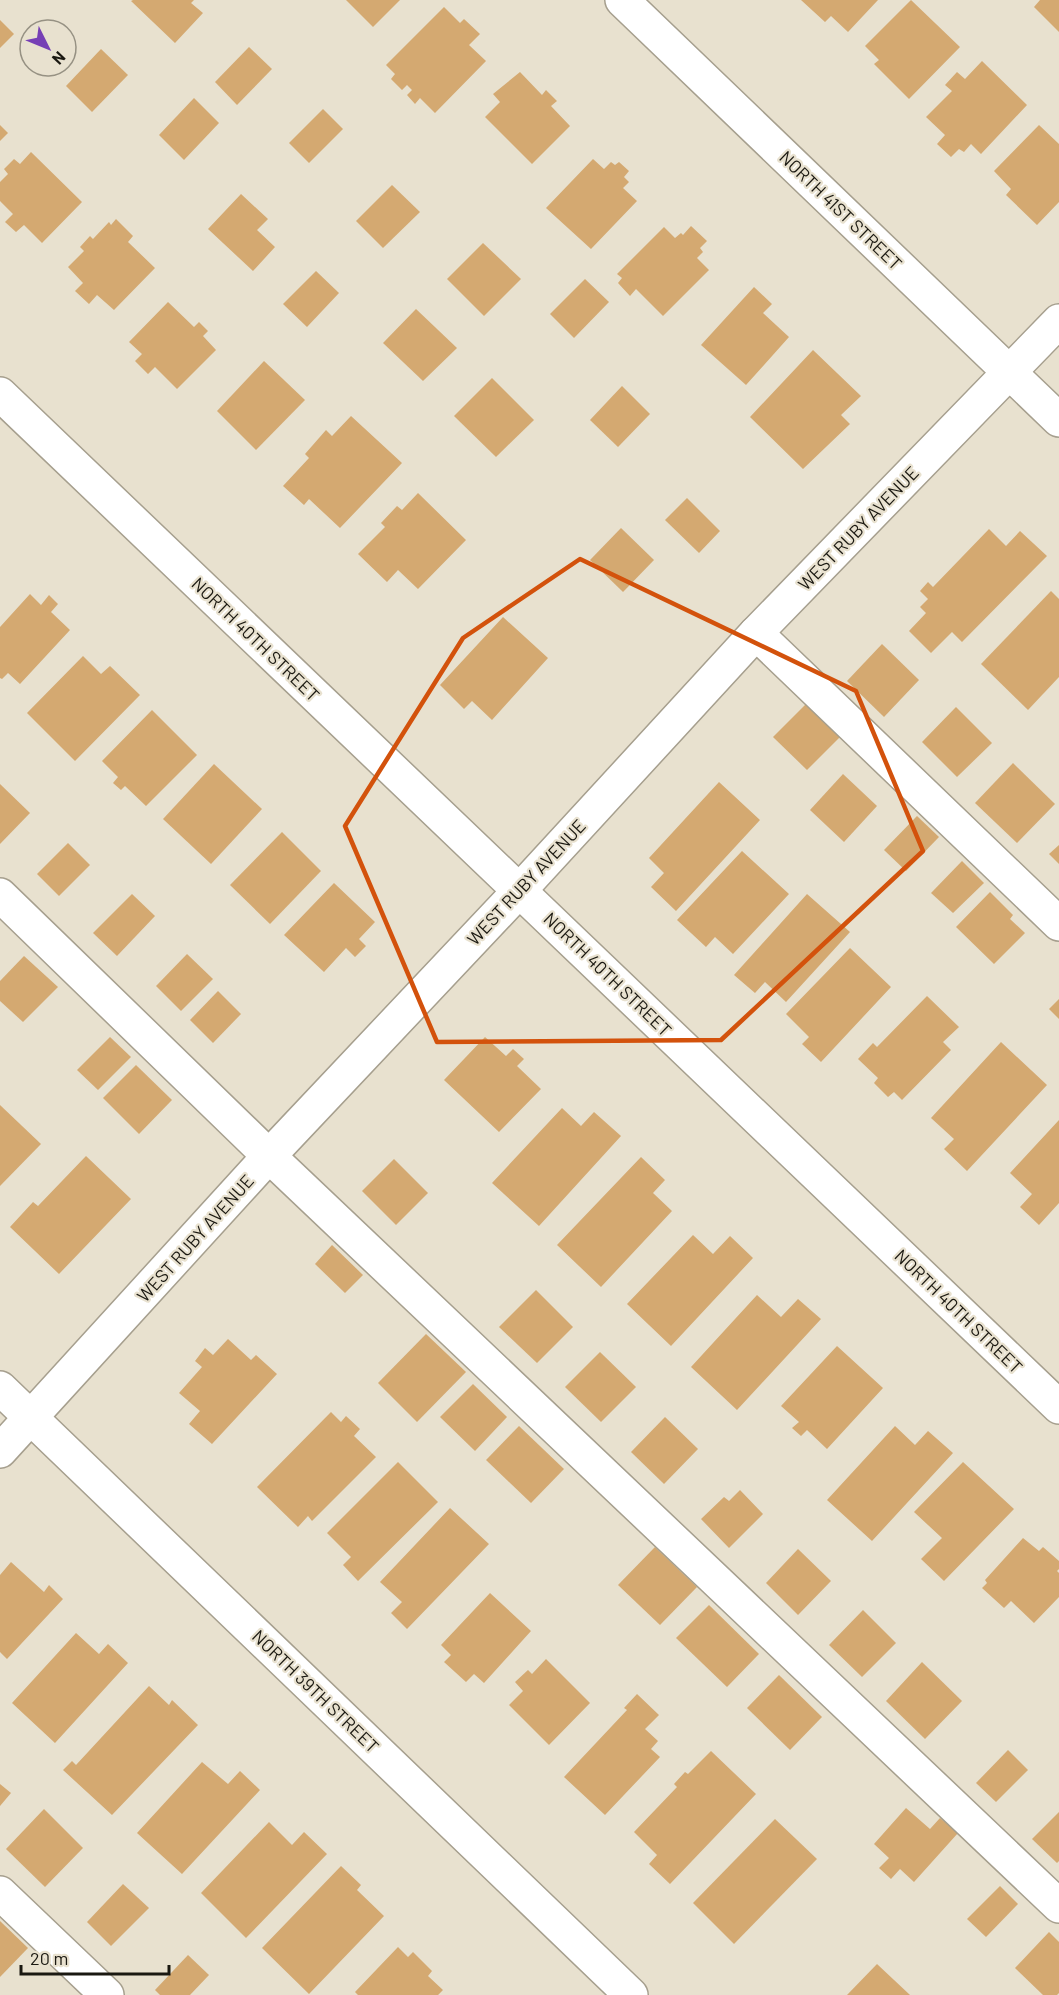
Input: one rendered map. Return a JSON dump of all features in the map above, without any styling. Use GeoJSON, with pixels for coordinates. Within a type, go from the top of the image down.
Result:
{"type":"FeatureCollection","features":[{"type":"Feature","properties":{"kind":"street","name":"NORTH 41ST STREET"},"geometry":{"type":"LineString","coordinates":[[622,0],[1059,420]]}},
{"type":"Feature","properties":{"kind":"street","name":"WEST RUBY AVENUE"},"geometry":{"type":"LineString","coordinates":[[0,1450],[269,1156],[519,891],[756,633],[1059,321]]}},
{"type":"Feature","properties":{"kind":"street","name":"NORTH 40TH STREET"},"geometry":{"type":"LineString","coordinates":[[0,394],[1059,1407]]}},
{"type":"Feature","properties":{"kind":"street"},"geometry":{"type":"LineString","coordinates":[[756,633],[1059,924]]}},
{"type":"Feature","properties":{"kind":"street"},"geometry":{"type":"LineString","coordinates":[[0,895],[269,1156],[1059,1906]]}},
{"type":"Feature","properties":{"kind":"street","name":"NORTH 39TH STREET"},"geometry":{"type":"LineString","coordinates":[[0,1388],[631,1995]]}},
{"type":"Feature","properties":{"kind":"street"},"geometry":{"type":"LineString","coordinates":[[0,1893],[106,1995]]}},
{"type":"Feature","properties":{"kind":"highlighted area"},"geometry":{"type":"Polygon","coordinates":[[[580,559],[856,691],[923,851],[721,1040],[437,1042],[345,826],[463,638],[580,559]]]}},
{"type":"Feature","properties":{"kind":"building"},"geometry":{"type":"Polygon","coordinates":[[[194,0],[191,3],[203,13],[175,43],[131,1],[194,0]]]}},
{"type":"Feature","properties":{"kind":"building"},"geometry":{"type":"Polygon","coordinates":[[[346,0],[400,0],[373,27],[346,0]]]}},
{"type":"Feature","properties":{"kind":"building"},"geometry":{"type":"Polygon","coordinates":[[[801,0],[878,0],[848,32],[831,16],[825,22],[801,0]]]}},
{"type":"Feature","properties":{"kind":"building"},"geometry":{"type":"Polygon","coordinates":[[[911,0],[960,47],[909,99],[874,64],[879,60],[865,46],[911,0]]]}},
{"type":"Feature","properties":{"kind":"building"},"geometry":{"type":"Polygon","coordinates":[[[1040,0],[1059,0],[1059,32],[1034,7],[1040,0]]]}},
{"type":"Feature","properties":{"kind":"building"},"geometry":{"type":"Polygon","coordinates":[[[444,7],[460,23],[464,19],[480,34],[469,45],[486,61],[435,113],[420,98],[415,104],[407,95],[412,90],[407,85],[402,90],[391,79],[395,74],[386,65],[444,7]]]}},
{"type":"Feature","properties":{"kind":"building"},"geometry":{"type":"Polygon","coordinates":[[[0,20],[14,34],[0,48],[0,20]]]}},
{"type":"Feature","properties":{"kind":"building"},"geometry":{"type":"Polygon","coordinates":[[[249,47],[272,69],[237,105],[215,82],[249,47]]]}},
{"type":"Feature","properties":{"kind":"building"},"geometry":{"type":"Polygon","coordinates":[[[101,49],[128,75],[92,112],[66,86],[74,78],[78,78],[78,73],[101,49]]]}},
{"type":"Feature","properties":{"kind":"building"},"geometry":{"type":"Polygon","coordinates":[[[982,61],[1027,105],[981,154],[971,144],[964,152],[959,149],[951,157],[937,144],[945,135],[926,117],[952,91],[945,85],[957,72],[965,79],[982,61]]]}},
{"type":"Feature","properties":{"kind":"building"},"geometry":{"type":"Polygon","coordinates":[[[520,72],[542,95],[546,90],[557,101],[551,106],[570,126],[532,164],[485,117],[500,102],[493,94],[520,72]]]}},
{"type":"Feature","properties":{"kind":"building"},"geometry":{"type":"Polygon","coordinates":[[[194,98],[219,123],[184,160],[159,135],[194,98]]]}},
{"type":"Feature","properties":{"kind":"building"},"geometry":{"type":"Polygon","coordinates":[[[323,109],[343,129],[309,163],[289,143],[323,109]]]}},
{"type":"Feature","properties":{"kind":"building"},"geometry":{"type":"Polygon","coordinates":[[[0,125],[8,133],[0,141],[0,125]]]}},
{"type":"Feature","properties":{"kind":"building"},"geometry":{"type":"Polygon","coordinates":[[[1039,125],[1059,144],[1059,202],[1037,225],[1006,195],[1011,189],[994,171],[1039,125]]]}},
{"type":"Feature","properties":{"kind":"building"},"geometry":{"type":"Polygon","coordinates":[[[31,152],[82,202],[42,243],[24,225],[16,232],[5,222],[13,214],[0,201],[0,182],[8,174],[4,169],[14,159],[20,164],[31,152]]]}},
{"type":"Feature","properties":{"kind":"building"},"geometry":{"type":"Polygon","coordinates":[[[593,159],[604,169],[611,162],[615,165],[619,162],[629,171],[624,177],[629,182],[623,188],[637,201],[591,249],[546,208],[593,159]]]}},
{"type":"Feature","properties":{"kind":"building"},"geometry":{"type":"Polygon","coordinates":[[[392,185],[420,212],[383,248],[356,221],[392,185]]]}},
{"type":"Feature","properties":{"kind":"building"},"geometry":{"type":"Polygon","coordinates":[[[241,194],[268,219],[257,230],[275,247],[253,271],[208,229],[241,194]]]}},
{"type":"Feature","properties":{"kind":"building"},"geometry":{"type":"Polygon","coordinates":[[[116,219],[133,236],[128,242],[155,268],[114,310],[97,295],[89,304],[75,291],[83,283],[68,267],[84,251],[80,247],[90,236],[93,239],[109,222],[111,225],[116,219]]]}},
{"type":"Feature","properties":{"kind":"building"},"geometry":{"type":"Polygon","coordinates":[[[691,226],[707,241],[700,248],[703,252],[697,258],[709,270],[663,316],[636,289],[630,296],[618,283],[622,278],[617,274],[664,227],[675,238],[681,233],[683,235],[691,226]]]}},
{"type":"Feature","properties":{"kind":"building"},"geometry":{"type":"Polygon","coordinates":[[[483,243],[521,279],[484,316],[447,279],[483,243]]]}},
{"type":"Feature","properties":{"kind":"building"},"geometry":{"type":"Polygon","coordinates":[[[316,271],[339,293],[307,327],[283,304],[316,271]]]}},
{"type":"Feature","properties":{"kind":"building"},"geometry":{"type":"Polygon","coordinates":[[[585,279],[609,302],[574,338],[550,314],[585,279]]]}},
{"type":"Feature","properties":{"kind":"building"},"geometry":{"type":"Polygon","coordinates":[[[754,287],[772,304],[763,313],[789,337],[746,385],[701,345],[754,287]]]}},
{"type":"Feature","properties":{"kind":"building"},"geometry":{"type":"Polygon","coordinates":[[[168,302],[194,327],[199,322],[208,331],[203,336],[216,350],[177,389],[155,367],[148,374],[135,361],[142,354],[129,342],[168,302]]]}},
{"type":"Feature","properties":{"kind":"building"},"geometry":{"type":"Polygon","coordinates":[[[416,309],[457,348],[423,381],[383,343],[416,309]]]}},
{"type":"Feature","properties":{"kind":"building"},"geometry":{"type":"Polygon","coordinates":[[[813,350],[861,396],[841,415],[850,424],[803,469],[750,417],[813,350]]]}},
{"type":"Feature","properties":{"kind":"building"},"geometry":{"type":"Polygon","coordinates":[[[264,361],[305,400],[256,450],[217,411],[264,361]]]}},
{"type":"Feature","properties":{"kind":"building"},"geometry":{"type":"Polygon","coordinates":[[[492,378],[534,420],[496,457],[454,416],[492,378]]]}},
{"type":"Feature","properties":{"kind":"building"},"geometry":{"type":"Polygon","coordinates":[[[622,386],[650,414],[618,447],[590,420],[622,386]]]}},
{"type":"Feature","properties":{"kind":"building"},"geometry":{"type":"Polygon","coordinates":[[[351,416],[402,463],[340,528],[309,499],[304,505],[283,486],[309,458],[305,454],[326,430],[332,436],[351,416]]]}},
{"type":"Feature","properties":{"kind":"building"},"geometry":{"type":"Polygon","coordinates":[[[418,493],[466,540],[418,589],[398,570],[387,582],[358,554],[385,527],[381,523],[397,506],[402,510],[418,493]]]}},
{"type":"Feature","properties":{"kind":"building"},"geometry":{"type":"Polygon","coordinates":[[[687,498],[720,531],[699,553],[665,520],[687,498]]]}},
{"type":"Feature","properties":{"kind":"building"},"geometry":{"type":"Polygon","coordinates":[[[621,528],[654,560],[623,592],[590,560],[621,528]]]}},
{"type":"Feature","properties":{"kind":"building"},"geometry":{"type":"Polygon","coordinates":[[[989,529],[1006,546],[1020,531],[1047,556],[962,642],[952,632],[931,653],[909,631],[926,613],[920,607],[928,599],[920,591],[928,582],[933,587],[989,529]]]}},
{"type":"Feature","properties":{"kind":"building"},"geometry":{"type":"Polygon","coordinates":[[[1051,591],[1059,599],[1059,677],[1028,710],[981,664],[1051,591]]]}},
{"type":"Feature","properties":{"kind":"building"},"geometry":{"type":"Polygon","coordinates":[[[30,594],[41,605],[49,595],[58,604],[51,612],[70,630],[20,684],[8,673],[2,679],[0,678],[0,627],[30,594]]]}},
{"type":"Feature","properties":{"kind":"building"},"geometry":{"type":"Polygon","coordinates":[[[503,617],[548,658],[492,720],[472,701],[464,709],[440,685],[503,617]]]}},
{"type":"Feature","properties":{"kind":"building"},"geometry":{"type":"Polygon","coordinates":[[[882,644],[919,680],[884,717],[847,681],[882,644]]]}},
{"type":"Feature","properties":{"kind":"building"},"geometry":{"type":"Polygon","coordinates":[[[83,656],[101,674],[110,666],[140,695],[75,761],[27,713],[83,656]]]}},
{"type":"Feature","properties":{"kind":"building"},"geometry":{"type":"Polygon","coordinates":[[[807,703],[841,736],[807,770],[773,737],[807,703]]]}},
{"type":"Feature","properties":{"kind":"building"},"geometry":{"type":"Polygon","coordinates":[[[956,707],[992,743],[957,777],[922,742],[956,707]]]}},
{"type":"Feature","properties":{"kind":"building"},"geometry":{"type":"Polygon","coordinates":[[[152,710],[197,755],[146,806],[125,786],[121,790],[113,783],[118,777],[102,761],[152,710]]]}},
{"type":"Feature","properties":{"kind":"building"},"geometry":{"type":"Polygon","coordinates":[[[1013,763],[1055,804],[1017,843],[975,803],[1013,763]]]}},
{"type":"Feature","properties":{"kind":"building"},"geometry":{"type":"Polygon","coordinates":[[[214,764],[262,809],[211,864],[163,819],[214,764]]]}},
{"type":"Feature","properties":{"kind":"building"},"geometry":{"type":"Polygon","coordinates":[[[843,774],[877,806],[844,842],[810,810],[843,774]]]}},
{"type":"Feature","properties":{"kind":"building"},"geometry":{"type":"Polygon","coordinates":[[[719,782],[760,820],[676,911],[651,887],[664,873],[649,858],[719,782]]]}},
{"type":"Feature","properties":{"kind":"building"},"geometry":{"type":"Polygon","coordinates":[[[0,784],[30,813],[0,844],[0,784]]]}},
{"type":"Feature","properties":{"kind":"building"},"geometry":{"type":"Polygon","coordinates":[[[917,816],[939,837],[906,871],[884,850],[917,816]]]}},
{"type":"Feature","properties":{"kind":"building"},"geometry":{"type":"Polygon","coordinates":[[[282,832],[321,871],[270,924],[230,885],[282,832]]]}},
{"type":"Feature","properties":{"kind":"building"},"geometry":{"type":"Polygon","coordinates":[[[68,843],[90,865],[59,896],[37,874],[68,843]]]}},
{"type":"Feature","properties":{"kind":"building"},"geometry":{"type":"Polygon","coordinates":[[[1059,845],[1059,864],[1049,854],[1059,845]]]}},
{"type":"Feature","properties":{"kind":"building"},"geometry":{"type":"Polygon","coordinates":[[[742,851],[789,894],[733,954],[715,937],[706,947],[677,920],[742,851]]]}},
{"type":"Feature","properties":{"kind":"building"},"geometry":{"type":"Polygon","coordinates":[[[962,861],[984,883],[953,913],[931,893],[962,861]]]}},
{"type":"Feature","properties":{"kind":"building"},"geometry":{"type":"Polygon","coordinates":[[[334,883],[375,922],[359,939],[366,946],[355,957],[346,948],[324,972],[284,935],[334,883]]]}},
{"type":"Feature","properties":{"kind":"building"},"geometry":{"type":"Polygon","coordinates":[[[990,892],[1013,915],[1010,919],[1025,933],[994,964],[956,927],[990,892]]]}},
{"type":"Feature","properties":{"kind":"building"},"geometry":{"type":"Polygon","coordinates":[[[132,894],[155,916],[117,956],[93,933],[132,894]]]}},
{"type":"Feature","properties":{"kind":"building"},"geometry":{"type":"Polygon","coordinates":[[[807,894],[850,932],[786,1002],[765,982],[755,993],[734,975],[807,894]]]}},
{"type":"Feature","properties":{"kind":"building"},"geometry":{"type":"Polygon","coordinates":[[[850,948],[891,987],[821,1062],[802,1044],[809,1037],[786,1014],[850,948]]]}},
{"type":"Feature","properties":{"kind":"building"},"geometry":{"type":"Polygon","coordinates":[[[187,954],[213,979],[181,1011],[156,986],[187,954]]]}},
{"type":"Feature","properties":{"kind":"building"},"geometry":{"type":"Polygon","coordinates":[[[24,956],[58,987],[23,1022],[0,1001],[0,981],[24,956]]]}},
{"type":"Feature","properties":{"kind":"building"},"geometry":{"type":"Polygon","coordinates":[[[218,991],[241,1014],[213,1043],[190,1020],[218,991]]]}},
{"type":"Feature","properties":{"kind":"building"},"geometry":{"type":"Polygon","coordinates":[[[927,996],[959,1027],[943,1042],[951,1050],[902,1100],[894,1092],[888,1097],[874,1083],[878,1078],[858,1059],[873,1043],[877,1047],[927,996]]]}},
{"type":"Feature","properties":{"kind":"building"},"geometry":{"type":"Polygon","coordinates":[[[1059,999],[1059,1019],[1049,1009],[1059,999]]]}},
{"type":"Feature","properties":{"kind":"building"},"geometry":{"type":"Polygon","coordinates":[[[110,1037],[131,1057],[98,1090],[77,1070],[110,1037]]]}},
{"type":"Feature","properties":{"kind":"building"},"geometry":{"type":"Polygon","coordinates":[[[485,1037],[506,1056],[513,1049],[524,1059],[517,1066],[541,1089],[499,1132],[444,1080],[485,1037]]]}},
{"type":"Feature","properties":{"kind":"building"},"geometry":{"type":"Polygon","coordinates":[[[1001,1042],[1047,1085],[967,1171],[944,1149],[954,1139],[931,1118],[1001,1042]]]}},
{"type":"Feature","properties":{"kind":"building"},"geometry":{"type":"Polygon","coordinates":[[[136,1065],[172,1100],[139,1134],[103,1098],[136,1065]]]}},
{"type":"Feature","properties":{"kind":"building"},"geometry":{"type":"Polygon","coordinates":[[[0,1105],[41,1144],[0,1186],[0,1105]]]}},
{"type":"Feature","properties":{"kind":"building"},"geometry":{"type":"Polygon","coordinates":[[[562,1108],[581,1126],[594,1112],[621,1136],[539,1226],[492,1183],[562,1108]]]}},
{"type":"Feature","properties":{"kind":"building"},"geometry":{"type":"Polygon","coordinates":[[[1059,1120],[1059,1203],[1039,1225],[1020,1207],[1032,1194],[1010,1173],[1059,1120]]]}},
{"type":"Feature","properties":{"kind":"building"},"geometry":{"type":"Polygon","coordinates":[[[86,1156],[131,1199],[59,1274],[10,1227],[33,1202],[38,1206],[86,1156]]]}},
{"type":"Feature","properties":{"kind":"building"},"geometry":{"type":"Polygon","coordinates":[[[641,1157],[665,1180],[653,1193],[672,1211],[601,1287],[557,1245],[641,1157]]]}},
{"type":"Feature","properties":{"kind":"building"},"geometry":{"type":"Polygon","coordinates":[[[394,1159],[428,1193],[396,1225],[362,1191],[394,1159]]]}},
{"type":"Feature","properties":{"kind":"building"},"geometry":{"type":"Polygon","coordinates":[[[693,1235],[713,1254],[730,1236],[753,1258],[671,1346],[627,1304],[693,1235]]]}},
{"type":"Feature","properties":{"kind":"building"},"geometry":{"type":"Polygon","coordinates":[[[332,1245],[363,1275],[345,1293],[315,1264],[332,1245]]]}},
{"type":"Feature","properties":{"kind":"building"},"geometry":{"type":"Polygon","coordinates":[[[536,1290],[573,1327],[537,1363],[499,1327],[536,1290]]]}},
{"type":"Feature","properties":{"kind":"building"},"geometry":{"type":"Polygon","coordinates":[[[757,1295],[781,1317],[798,1299],[821,1319],[737,1410],[691,1367],[757,1295]]]}},
{"type":"Feature","properties":{"kind":"building"},"geometry":{"type":"Polygon","coordinates":[[[426,1334],[466,1372],[417,1422],[378,1383],[426,1334]]]}},
{"type":"Feature","properties":{"kind":"building"},"geometry":{"type":"Polygon","coordinates":[[[228,1339],[251,1360],[256,1355],[277,1374],[212,1444],[189,1424],[200,1411],[179,1393],[202,1367],[195,1361],[205,1348],[213,1355],[228,1339]]]}},
{"type":"Feature","properties":{"kind":"building"},"geometry":{"type":"Polygon","coordinates":[[[837,1346],[883,1388],[827,1449],[807,1430],[801,1436],[792,1428],[799,1422],[781,1406],[837,1346]]]}},
{"type":"Feature","properties":{"kind":"building"},"geometry":{"type":"Polygon","coordinates":[[[600,1352],[636,1387],[601,1422],[565,1387],[600,1352]]]}},
{"type":"Feature","properties":{"kind":"building"},"geometry":{"type":"Polygon","coordinates":[[[473,1384],[507,1417],[475,1451],[440,1417],[473,1384]]]}},
{"type":"Feature","properties":{"kind":"building"},"geometry":{"type":"Polygon","coordinates":[[[331,1412],[341,1422],[346,1416],[360,1429],[354,1436],[376,1457],[312,1521],[308,1516],[298,1527],[257,1487],[331,1412]]]}},
{"type":"Feature","properties":{"kind":"building"},"geometry":{"type":"Polygon","coordinates":[[[665,1417],[698,1449],[664,1484],[631,1452],[665,1417]]]}},
{"type":"Feature","properties":{"kind":"building"},"geometry":{"type":"Polygon","coordinates":[[[519,1426],[564,1469],[531,1503],[486,1460],[519,1426]]]}},
{"type":"Feature","properties":{"kind":"building"},"geometry":{"type":"Polygon","coordinates":[[[895,1426],[915,1445],[928,1431],[953,1453],[872,1541],[827,1500],[895,1426]]]}},
{"type":"Feature","properties":{"kind":"building"},"geometry":{"type":"Polygon","coordinates":[[[398,1462],[438,1502],[358,1581],[343,1565],[351,1557],[327,1533],[398,1462]]]}},
{"type":"Feature","properties":{"kind":"building"},"geometry":{"type":"Polygon","coordinates":[[[963,1462],[1014,1509],[944,1581],[921,1559],[942,1538],[914,1512],[963,1462]]]}},
{"type":"Feature","properties":{"kind":"building"},"geometry":{"type":"Polygon","coordinates":[[[740,1490],[763,1514],[729,1548],[701,1519],[724,1497],[729,1501],[740,1490]]]}},
{"type":"Feature","properties":{"kind":"building"},"geometry":{"type":"Polygon","coordinates":[[[450,1508],[489,1544],[407,1629],[391,1613],[402,1602],[380,1582],[450,1508]]]}},
{"type":"Feature","properties":{"kind":"building"},"geometry":{"type":"Polygon","coordinates":[[[1023,1538],[1039,1551],[1043,1547],[1059,1561],[1057,1571],[1059,1573],[1059,1597],[1034,1623],[1011,1601],[1004,1608],[982,1588],[987,1583],[985,1580],[1023,1538]]]}},
{"type":"Feature","properties":{"kind":"building"},"geometry":{"type":"Polygon","coordinates":[[[655,1547],[697,1587],[660,1625],[618,1585],[655,1547]]]}},
{"type":"Feature","properties":{"kind":"building"},"geometry":{"type":"Polygon","coordinates":[[[798,1549],[831,1581],[798,1615],[766,1583],[798,1549]]]}},
{"type":"Feature","properties":{"kind":"building"},"geometry":{"type":"Polygon","coordinates":[[[11,1562],[44,1592],[49,1585],[63,1599],[7,1659],[0,1652],[0,1575],[11,1562]]]}},
{"type":"Feature","properties":{"kind":"building"},"geometry":{"type":"Polygon","coordinates":[[[490,1593],[531,1631],[484,1683],[474,1674],[466,1682],[444,1662],[451,1655],[441,1645],[490,1593]]]}},
{"type":"Feature","properties":{"kind":"building"},"geometry":{"type":"Polygon","coordinates":[[[709,1605],[759,1654],[727,1687],[676,1638],[709,1605]]]}},
{"type":"Feature","properties":{"kind":"building"},"geometry":{"type":"Polygon","coordinates":[[[863,1610],[896,1643],[862,1677],[829,1645],[863,1610]]]}},
{"type":"Feature","properties":{"kind":"building"},"geometry":{"type":"Polygon","coordinates":[[[76,1633],[99,1654],[108,1644],[128,1663],[55,1743],[12,1703],[76,1633]]]}},
{"type":"Feature","properties":{"kind":"building"},"geometry":{"type":"Polygon","coordinates":[[[546,1659],[590,1703],[549,1745],[509,1705],[523,1691],[515,1682],[528,1670],[532,1674],[546,1659]]]}},
{"type":"Feature","properties":{"kind":"building"},"geometry":{"type":"Polygon","coordinates":[[[922,1662],[962,1701],[925,1739],[886,1701],[922,1662]]]}},
{"type":"Feature","properties":{"kind":"building"},"geometry":{"type":"Polygon","coordinates":[[[779,1675],[822,1717],[790,1750],[747,1708],[779,1675]]]}},
{"type":"Feature","properties":{"kind":"building"},"geometry":{"type":"Polygon","coordinates":[[[149,1686],[169,1705],[172,1700],[198,1725],[112,1815],[63,1770],[72,1761],[76,1765],[149,1686]]]}},
{"type":"Feature","properties":{"kind":"building"},"geometry":{"type":"Polygon","coordinates":[[[637,1694],[659,1715],[645,1729],[658,1741],[651,1749],[660,1757],[605,1815],[564,1777],[627,1710],[624,1708],[637,1694]]]}},
{"type":"Feature","properties":{"kind":"building"},"geometry":{"type":"Polygon","coordinates":[[[1008,1750],[1028,1770],[996,1802],[976,1783],[1008,1750]]]}},
{"type":"Feature","properties":{"kind":"building"},"geometry":{"type":"Polygon","coordinates":[[[711,1751],[756,1794],[670,1884],[649,1864],[657,1855],[634,1832],[677,1787],[674,1784],[685,1772],[688,1774],[711,1751]]]}},
{"type":"Feature","properties":{"kind":"building"},"geometry":{"type":"Polygon","coordinates":[[[202,1762],[228,1784],[240,1771],[260,1790],[182,1874],[137,1833],[202,1762]]]}},
{"type":"Feature","properties":{"kind":"building"},"geometry":{"type":"Polygon","coordinates":[[[0,1784],[11,1793],[0,1806],[0,1784]]]}},
{"type":"Feature","properties":{"kind":"building"},"geometry":{"type":"Polygon","coordinates":[[[906,1808],[930,1829],[940,1818],[958,1833],[914,1882],[900,1869],[891,1879],[879,1868],[889,1858],[874,1844],[906,1808]]]}},
{"type":"Feature","properties":{"kind":"building"},"geometry":{"type":"Polygon","coordinates":[[[44,1809],[83,1848],[45,1887],[6,1849],[44,1809]]]}},
{"type":"Feature","properties":{"kind":"building"},"geometry":{"type":"Polygon","coordinates":[[[1059,1812],[1059,1861],[1057,1863],[1032,1839],[1059,1812]]]}},
{"type":"Feature","properties":{"kind":"building"},"geometry":{"type":"Polygon","coordinates":[[[775,1819],[817,1859],[734,1944],[693,1903],[775,1819]]]}},
{"type":"Feature","properties":{"kind":"building"},"geometry":{"type":"Polygon","coordinates":[[[269,1822],[292,1845],[304,1832],[327,1854],[246,1938],[201,1893],[269,1822]]]}},
{"type":"Feature","properties":{"kind":"building"},"geometry":{"type":"Polygon","coordinates":[[[341,1866],[361,1885],[357,1890],[384,1916],[309,1994],[262,1948],[341,1866]]]}},
{"type":"Feature","properties":{"kind":"building"},"geometry":{"type":"Polygon","coordinates":[[[123,1884],[149,1908],[111,1946],[87,1922],[123,1884]]]}},
{"type":"Feature","properties":{"kind":"building"},"geometry":{"type":"Polygon","coordinates":[[[1000,1886],[1018,1904],[986,1937],[967,1919],[1000,1886]]]}},
{"type":"Feature","properties":{"kind":"building"},"geometry":{"type":"Polygon","coordinates":[[[0,1921],[28,1948],[0,1977],[0,1921]]]}},
{"type":"Feature","properties":{"kind":"building"},"geometry":{"type":"Polygon","coordinates":[[[1049,1932],[1059,1942],[1059,1993],[1057,1995],[1043,1995],[1015,1968],[1049,1932]]]}},
{"type":"Feature","properties":{"kind":"building"},"geometry":{"type":"Polygon","coordinates":[[[398,1947],[408,1957],[413,1952],[432,1971],[428,1976],[443,1990],[438,1995],[358,1995],[355,1992],[398,1947]]]}},
{"type":"Feature","properties":{"kind":"building"},"geometry":{"type":"Polygon","coordinates":[[[188,1955],[209,1975],[190,1995],[160,1995],[155,1990],[188,1955]]]}},
{"type":"Feature","properties":{"kind":"building"},"geometry":{"type":"Polygon","coordinates":[[[877,1964],[910,1995],[847,1995],[877,1964]]]}}]}
